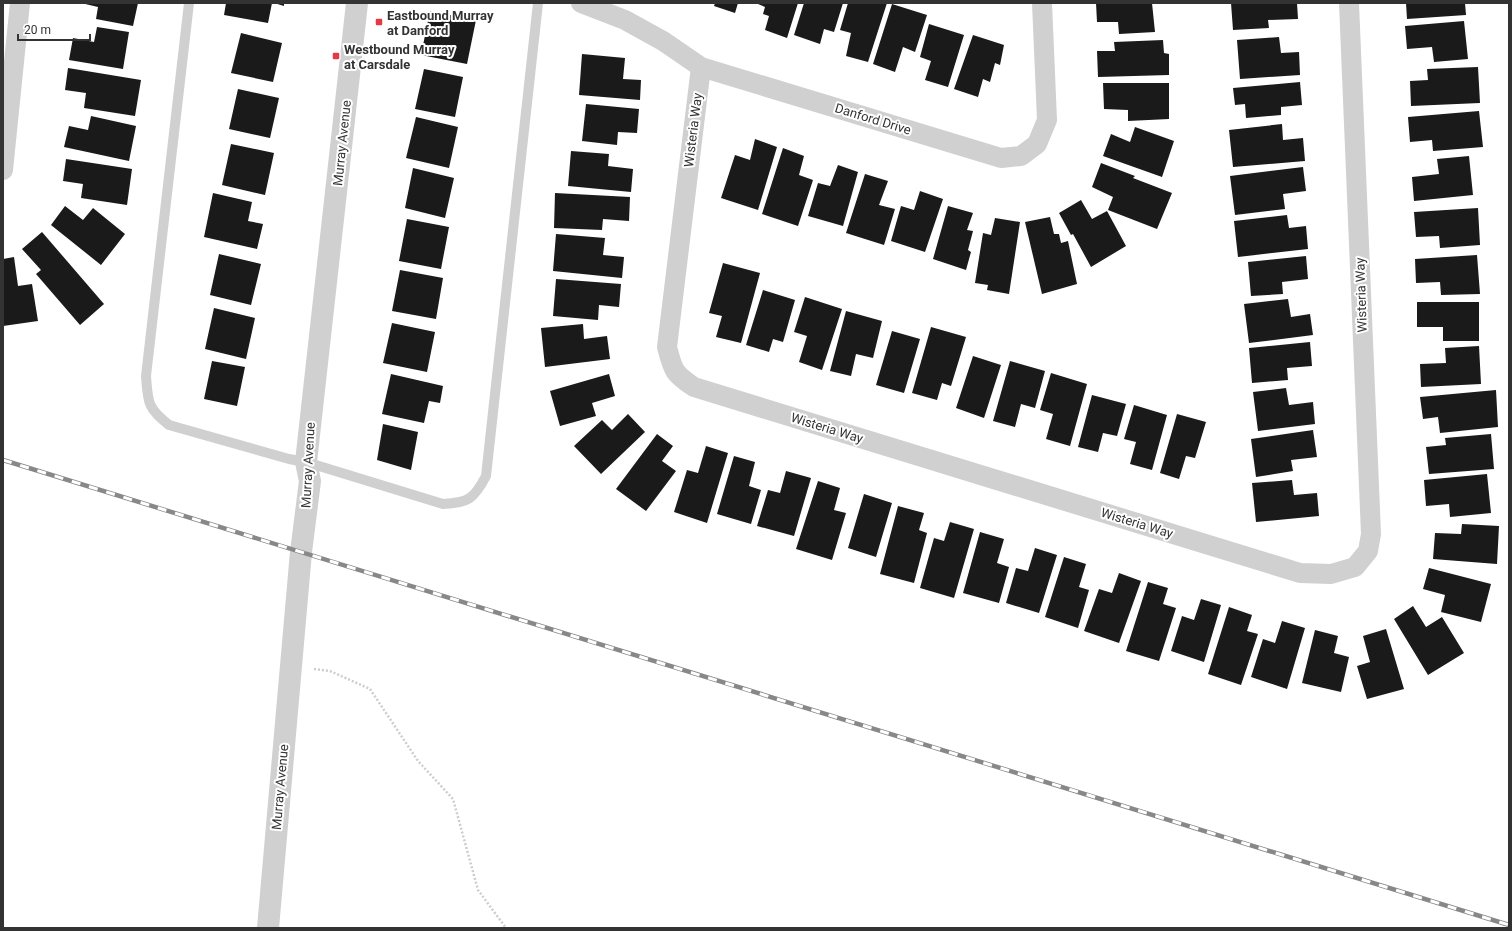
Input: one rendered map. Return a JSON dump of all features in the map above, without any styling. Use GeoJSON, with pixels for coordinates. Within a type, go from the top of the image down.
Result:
{"type":"FeatureCollection","features":[{"type":"Feature","properties":{"kind":"street"},"geometry":{"type":"LineString","coordinates":[[3,170],[20,3]]}},
{"type":"Feature","properties":{"kind":"street","name":"Murray Avenue"},"geometry":{"type":"LineString","coordinates":[[268,928],[290,668],[301,552],[310,481],[306,462],[357,3]]}},
{"type":"Feature","properties":{"kind":"street","name":"Danford Drive"},"geometry":{"type":"LineString","coordinates":[[581,3],[625,20],[664,41],[701,67],[1001,158],[1021,156],[1037,144],[1046,120],[1042,3]]}},
{"type":"Feature","properties":{"kind":"street","name":"Wisteria Way"},"geometry":{"type":"LineString","coordinates":[[701,67],[667,347],[673,367],[680,377],[694,387],[1300,573],[1331,574],[1355,567],[1368,551],[1371,534],[1349,3]]}},
{"type":"Feature","properties":{"kind":"lane"},"geometry":{"type":"LineString","coordinates":[[189,3],[146,376],[148,400],[156,415],[168,425],[289,459],[306,462],[443,504],[461,503],[477,493],[486,476],[538,3]]}},
{"type":"Feature","properties":{"kind":"path"},"geometry":{"type":"LineString","coordinates":[[290,668],[330,670],[370,689],[418,761],[453,799],[478,890],[506,928]]}},
{"type":"Feature","properties":{"kind":"building"},"geometry":{"type":"Polygon","coordinates":[[[81,3],[138,3],[133,26],[96,19],[98,7],[81,3]]]}},
{"type":"Feature","properties":{"kind":"building"},"geometry":{"type":"Polygon","coordinates":[[[226,3],[272,3],[268,23],[224,15],[226,3]]]}},
{"type":"Feature","properties":{"kind":"building"},"geometry":{"type":"Polygon","coordinates":[[[274,3],[284,3],[284,6],[274,3]]]}},
{"type":"Feature","properties":{"kind":"building"},"geometry":{"type":"Polygon","coordinates":[[[715,3],[738,3],[735,13],[714,6],[715,3]]]}},
{"type":"Feature","properties":{"kind":"building"},"geometry":{"type":"Polygon","coordinates":[[[758,3],[798,3],[787,38],[765,30],[769,16],[763,14],[765,7],[758,3]]]}},
{"type":"Feature","properties":{"kind":"building"},"geometry":{"type":"Polygon","coordinates":[[[804,3],[843,3],[834,32],[824,29],[820,44],[794,35],[804,3]]]}},
{"type":"Feature","properties":{"kind":"building"},"geometry":{"type":"Polygon","coordinates":[[[848,3],[887,3],[868,62],[846,56],[851,33],[840,30],[848,3]]]}},
{"type":"Feature","properties":{"kind":"building"},"geometry":{"type":"Polygon","coordinates":[[[1096,3],[1152,3],[1155,32],[1119,34],[1118,22],[1097,22],[1096,3]]]}},
{"type":"Feature","properties":{"kind":"building"},"geometry":{"type":"Polygon","coordinates":[[[1231,3],[1297,3],[1298,19],[1268,20],[1269,28],[1233,30],[1231,3]]]}},
{"type":"Feature","properties":{"kind":"building"},"geometry":{"type":"Polygon","coordinates":[[[1406,3],[1465,3],[1466,15],[1407,19],[1406,3]]]}},
{"type":"Feature","properties":{"kind":"building"},"geometry":{"type":"Polygon","coordinates":[[[892,4],[927,15],[915,52],[903,47],[895,72],[873,64],[892,4]]]}},
{"type":"Feature","properties":{"kind":"building"},"geometry":{"type":"Polygon","coordinates":[[[430,11],[476,20],[467,64],[421,55],[430,11]]]}},
{"type":"Feature","properties":{"kind":"building"},"geometry":{"type":"Polygon","coordinates":[[[1464,21],[1468,59],[1434,62],[1432,47],[1407,49],[1405,26],[1464,21]]]}},
{"type":"Feature","properties":{"kind":"building"},"geometry":{"type":"Polygon","coordinates":[[[929,24],[964,35],[948,87],[925,80],[931,61],[920,57],[929,24]]]}},
{"type":"Feature","properties":{"kind":"building"},"geometry":{"type":"Polygon","coordinates":[[[97,27],[129,32],[123,69],[69,60],[73,38],[94,42],[97,27]]]}},
{"type":"Feature","properties":{"kind":"building"},"geometry":{"type":"Polygon","coordinates":[[[241,33],[282,43],[273,82],[231,73],[241,33]]]}},
{"type":"Feature","properties":{"kind":"building"},"geometry":{"type":"Polygon","coordinates":[[[973,35],[1004,45],[1000,65],[995,63],[990,82],[983,79],[978,97],[954,89],[973,35]]]}},
{"type":"Feature","properties":{"kind":"building"},"geometry":{"type":"Polygon","coordinates":[[[1279,37],[1281,53],[1299,52],[1300,75],[1240,79],[1237,40],[1279,37]]]}},
{"type":"Feature","properties":{"kind":"building"},"geometry":{"type":"Polygon","coordinates":[[[1163,40],[1164,53],[1169,54],[1169,75],[1098,77],[1097,51],[1115,51],[1114,42],[1163,40]]]}},
{"type":"Feature","properties":{"kind":"building"},"geometry":{"type":"Polygon","coordinates":[[[582,54],[625,58],[623,79],[641,80],[640,100],[579,95],[582,54]]]}},
{"type":"Feature","properties":{"kind":"building"},"geometry":{"type":"Polygon","coordinates":[[[1478,67],[1480,103],[1411,106],[1410,81],[1428,80],[1427,69],[1478,67]]]}},
{"type":"Feature","properties":{"kind":"building"},"geometry":{"type":"Polygon","coordinates":[[[68,68],[141,80],[135,116],[84,108],[86,93],[65,90],[68,68]]]}},
{"type":"Feature","properties":{"kind":"building"},"geometry":{"type":"Polygon","coordinates":[[[424,69],[463,77],[455,117],[415,109],[424,69]]]}},
{"type":"Feature","properties":{"kind":"building"},"geometry":{"type":"Polygon","coordinates":[[[1300,82],[1302,105],[1281,107],[1281,115],[1246,118],[1245,104],[1235,105],[1233,88],[1300,82]]]}},
{"type":"Feature","properties":{"kind":"building"},"geometry":{"type":"Polygon","coordinates":[[[1103,83],[1169,83],[1169,119],[1128,121],[1128,110],[1104,109],[1103,83]]]}},
{"type":"Feature","properties":{"kind":"building"},"geometry":{"type":"Polygon","coordinates":[[[238,89],[279,98],[270,138],[229,129],[238,89]]]}},
{"type":"Feature","properties":{"kind":"building"},"geometry":{"type":"Polygon","coordinates":[[[586,104],[639,109],[637,133],[618,132],[617,145],[582,141],[586,104]]]}},
{"type":"Feature","properties":{"kind":"building"},"geometry":{"type":"Polygon","coordinates":[[[1479,111],[1483,147],[1433,151],[1432,140],[1410,142],[1408,117],[1479,111]]]}},
{"type":"Feature","properties":{"kind":"building"},"geometry":{"type":"Polygon","coordinates":[[[91,116],[136,126],[129,161],[64,147],[69,126],[88,130],[91,116]]]}},
{"type":"Feature","properties":{"kind":"building"},"geometry":{"type":"Polygon","coordinates":[[[416,117],[458,127],[449,168],[406,158],[416,117]]]}},
{"type":"Feature","properties":{"kind":"building"},"geometry":{"type":"Polygon","coordinates":[[[1282,124],[1283,140],[1303,138],[1305,161],[1233,167],[1229,130],[1282,124]]]}},
{"type":"Feature","properties":{"kind":"building"},"geometry":{"type":"Polygon","coordinates":[[[1135,127],[1174,141],[1162,177],[1103,156],[1111,134],[1130,142],[1135,127]]]}},
{"type":"Feature","properties":{"kind":"building"},"geometry":{"type":"Polygon","coordinates":[[[755,139],[777,147],[758,210],[721,198],[735,155],[750,160],[755,139]]]}},
{"type":"Feature","properties":{"kind":"building"},"geometry":{"type":"Polygon","coordinates":[[[231,144],[274,153],[265,195],[222,185],[231,144]]]}},
{"type":"Feature","properties":{"kind":"building"},"geometry":{"type":"Polygon","coordinates":[[[783,148],[804,156],[799,175],[813,180],[798,226],[762,214],[783,148]]]}},
{"type":"Feature","properties":{"kind":"building"},"geometry":{"type":"Polygon","coordinates":[[[571,151],[609,154],[608,166],[633,169],[631,192],[568,186],[571,151]]]}},
{"type":"Feature","properties":{"kind":"building"},"geometry":{"type":"Polygon","coordinates":[[[1469,156],[1473,195],[1414,201],[1412,177],[1439,174],[1437,159],[1469,156]]]}},
{"type":"Feature","properties":{"kind":"building"},"geometry":{"type":"Polygon","coordinates":[[[66,159],[132,169],[127,205],[81,198],[83,184],[63,181],[66,159]]]}},
{"type":"Feature","properties":{"kind":"building"},"geometry":{"type":"Polygon","coordinates":[[[1101,163],[1135,176],[1133,178],[1172,193],[1157,229],[1108,210],[1113,197],[1092,187],[1101,163]]]}},
{"type":"Feature","properties":{"kind":"building"},"geometry":{"type":"Polygon","coordinates":[[[838,165],[858,172],[843,226],[808,216],[818,183],[830,186],[838,165]]]}},
{"type":"Feature","properties":{"kind":"building"},"geometry":{"type":"Polygon","coordinates":[[[1303,167],[1306,191],[1283,194],[1285,209],[1235,215],[1230,176],[1303,167]]]}},
{"type":"Feature","properties":{"kind":"building"},"geometry":{"type":"Polygon","coordinates":[[[413,168],[454,178],[445,218],[405,208],[413,168]]]}},
{"type":"Feature","properties":{"kind":"building"},"geometry":{"type":"Polygon","coordinates":[[[865,174],[888,181],[879,205],[895,209],[884,245],[846,233],[865,174]]]}},
{"type":"Feature","properties":{"kind":"building"},"geometry":{"type":"Polygon","coordinates":[[[920,191],[943,199],[925,252],[891,241],[901,206],[914,210],[920,191]]]}},
{"type":"Feature","properties":{"kind":"building"},"geometry":{"type":"Polygon","coordinates":[[[213,193],[252,202],[248,221],[263,224],[257,249],[204,237],[213,193]]]}},
{"type":"Feature","properties":{"kind":"building"},"geometry":{"type":"Polygon","coordinates":[[[555,193],[630,197],[629,221],[603,219],[602,230],[554,228],[555,193]]]}},
{"type":"Feature","properties":{"kind":"building"},"geometry":{"type":"Polygon","coordinates":[[[1081,200],[1092,219],[1107,211],[1126,246],[1091,267],[1073,234],[1071,235],[1059,213],[1081,200]]]}},
{"type":"Feature","properties":{"kind":"building"},"geometry":{"type":"Polygon","coordinates":[[[65,206],[83,220],[93,208],[125,234],[101,265],[51,225],[65,206]]]}},
{"type":"Feature","properties":{"kind":"building"},"geometry":{"type":"Polygon","coordinates":[[[948,206],[973,213],[967,230],[973,231],[968,250],[971,252],[966,270],[933,259],[948,206]]]}},
{"type":"Feature","properties":{"kind":"building"},"geometry":{"type":"Polygon","coordinates":[[[1478,208],[1480,245],[1440,248],[1439,236],[1416,237],[1414,212],[1478,208]]]}},
{"type":"Feature","properties":{"kind":"building"},"geometry":{"type":"Polygon","coordinates":[[[1287,215],[1289,228],[1306,226],[1308,249],[1238,257],[1234,221],[1287,215]]]}},
{"type":"Feature","properties":{"kind":"building"},"geometry":{"type":"Polygon","coordinates":[[[1050,217],[1054,234],[1059,234],[1061,243],[1068,241],[1077,284],[1042,294],[1025,222],[1050,217]]]}},
{"type":"Feature","properties":{"kind":"building"},"geometry":{"type":"Polygon","coordinates":[[[995,218],[1020,222],[1009,294],[987,290],[988,285],[975,283],[983,233],[991,235],[995,218]]]}},
{"type":"Feature","properties":{"kind":"building"},"geometry":{"type":"Polygon","coordinates":[[[407,219],[449,227],[441,269],[399,261],[407,219]]]}},
{"type":"Feature","properties":{"kind":"building"},"geometry":{"type":"Polygon","coordinates":[[[42,232],[104,304],[80,325],[36,274],[41,270],[22,249],[42,232]]]}},
{"type":"Feature","properties":{"kind":"building"},"geometry":{"type":"Polygon","coordinates":[[[556,234],[605,238],[603,255],[624,257],[622,278],[553,271],[556,234]]]}},
{"type":"Feature","properties":{"kind":"building"},"geometry":{"type":"Polygon","coordinates":[[[219,254],[261,264],[251,305],[210,295],[219,254]]]}},
{"type":"Feature","properties":{"kind":"building"},"geometry":{"type":"Polygon","coordinates":[[[1477,255],[1480,294],[1441,295],[1440,282],[1416,283],[1415,259],[1477,255]]]}},
{"type":"Feature","properties":{"kind":"building"},"geometry":{"type":"Polygon","coordinates":[[[1306,256],[1308,279],[1282,282],[1283,294],[1251,296],[1248,262],[1306,256]]]}},
{"type":"Feature","properties":{"kind":"building"},"geometry":{"type":"Polygon","coordinates":[[[14,257],[18,286],[32,284],[38,321],[3,326],[3,259],[14,257]]]}},
{"type":"Feature","properties":{"kind":"building"},"geometry":{"type":"Polygon","coordinates":[[[723,263],[760,273],[741,343],[716,337],[722,316],[709,313],[723,263]]]}},
{"type":"Feature","properties":{"kind":"building"},"geometry":{"type":"Polygon","coordinates":[[[400,270],[443,278],[436,319],[392,311],[400,270]]]}},
{"type":"Feature","properties":{"kind":"building"},"geometry":{"type":"Polygon","coordinates":[[[556,279],[621,284],[619,307],[599,305],[598,320],[553,316],[556,279]]]}},
{"type":"Feature","properties":{"kind":"building"},"geometry":{"type":"Polygon","coordinates":[[[763,290],[795,300],[783,342],[773,339],[769,352],[746,345],[763,290]]]}},
{"type":"Feature","properties":{"kind":"building"},"geometry":{"type":"Polygon","coordinates":[[[805,297],[842,309],[822,370],[799,362],[807,336],[794,332],[805,297]]]}},
{"type":"Feature","properties":{"kind":"building"},"geometry":{"type":"Polygon","coordinates":[[[1288,299],[1291,317],[1310,314],[1313,335],[1249,343],[1244,304],[1288,299]]]}},
{"type":"Feature","properties":{"kind":"building"},"geometry":{"type":"Polygon","coordinates":[[[1417,302],[1479,302],[1479,341],[1443,341],[1443,327],[1417,327],[1417,302]]]}},
{"type":"Feature","properties":{"kind":"building"},"geometry":{"type":"Polygon","coordinates":[[[214,308],[255,318],[246,359],[205,349],[214,308]]]}},
{"type":"Feature","properties":{"kind":"building"},"geometry":{"type":"Polygon","coordinates":[[[846,311],[882,321],[873,358],[856,354],[851,376],[830,371],[846,311]]]}},
{"type":"Feature","properties":{"kind":"building"},"geometry":{"type":"Polygon","coordinates":[[[392,323],[435,332],[427,372],[383,363],[392,323]]]}},
{"type":"Feature","properties":{"kind":"building"},"geometry":{"type":"Polygon","coordinates":[[[583,324],[584,339],[607,336],[610,359],[545,367],[541,328],[583,324]]]}},
{"type":"Feature","properties":{"kind":"building"},"geometry":{"type":"Polygon","coordinates":[[[931,327],[966,337],[951,386],[942,383],[937,400],[912,393],[931,327]]]}},
{"type":"Feature","properties":{"kind":"building"},"geometry":{"type":"Polygon","coordinates":[[[892,331],[920,339],[904,393],[876,385],[892,331]]]}},
{"type":"Feature","properties":{"kind":"building"},"geometry":{"type":"Polygon","coordinates":[[[1310,342],[1312,366],[1287,368],[1288,380],[1252,383],[1249,348],[1310,342]]]}},
{"type":"Feature","properties":{"kind":"building"},"geometry":{"type":"Polygon","coordinates":[[[1479,346],[1481,384],[1421,387],[1420,364],[1446,363],[1445,348],[1479,346]]]}},
{"type":"Feature","properties":{"kind":"building"},"geometry":{"type":"Polygon","coordinates":[[[973,356],[1001,365],[984,418],[956,408],[973,356]]]}},
{"type":"Feature","properties":{"kind":"building"},"geometry":{"type":"Polygon","coordinates":[[[212,361],[245,367],[237,406],[204,399],[212,361]]]}},
{"type":"Feature","properties":{"kind":"building"},"geometry":{"type":"Polygon","coordinates":[[[1010,361],[1045,371],[1035,408],[1021,404],[1015,427],[993,421],[1010,361]]]}},
{"type":"Feature","properties":{"kind":"building"},"geometry":{"type":"Polygon","coordinates":[[[1051,373],[1087,384],[1070,446],[1046,439],[1053,414],[1040,410],[1051,373]]]}},
{"type":"Feature","properties":{"kind":"building"},"geometry":{"type":"Polygon","coordinates":[[[391,374],[443,386],[440,403],[429,401],[424,423],[382,414],[391,374]]]}},
{"type":"Feature","properties":{"kind":"building"},"geometry":{"type":"Polygon","coordinates":[[[609,374],[615,396],[592,403],[596,416],[560,426],[550,391],[609,374]]]}},
{"type":"Feature","properties":{"kind":"building"},"geometry":{"type":"Polygon","coordinates":[[[1286,388],[1289,405],[1313,402],[1315,424],[1258,431],[1253,392],[1286,388]]]}},
{"type":"Feature","properties":{"kind":"building"},"geometry":{"type":"Polygon","coordinates":[[[1496,390],[1498,427],[1440,433],[1438,417],[1423,419],[1420,397],[1496,390]]]}},
{"type":"Feature","properties":{"kind":"building"},"geometry":{"type":"Polygon","coordinates":[[[1092,395],[1126,404],[1117,436],[1103,433],[1098,452],[1078,447],[1092,395]]]}},
{"type":"Feature","properties":{"kind":"building"},"geometry":{"type":"Polygon","coordinates":[[[1134,405],[1167,415],[1152,470],[1130,464],[1136,442],[1124,439],[1134,405]]]}},
{"type":"Feature","properties":{"kind":"building"},"geometry":{"type":"Polygon","coordinates":[[[628,414],[645,432],[601,474],[574,446],[602,420],[612,430],[628,414]]]}},
{"type":"Feature","properties":{"kind":"building"},"geometry":{"type":"Polygon","coordinates":[[[1177,414],[1206,422],[1195,458],[1186,456],[1179,479],[1160,473],[1177,414]]]}},
{"type":"Feature","properties":{"kind":"building"},"geometry":{"type":"Polygon","coordinates":[[[383,424],[418,432],[411,470],[377,460],[383,424]]]}},
{"type":"Feature","properties":{"kind":"building"},"geometry":{"type":"Polygon","coordinates":[[[1313,430],[1317,457],[1291,460],[1293,471],[1256,477],[1251,439],[1313,430]]]}},
{"type":"Feature","properties":{"kind":"building"},"geometry":{"type":"Polygon","coordinates":[[[657,434],[673,446],[662,461],[676,471],[646,511],[616,489],[657,434]]]}},
{"type":"Feature","properties":{"kind":"building"},"geometry":{"type":"Polygon","coordinates":[[[1491,434],[1494,469],[1429,474],[1426,447],[1446,445],[1445,438],[1491,434]]]}},
{"type":"Feature","properties":{"kind":"building"},"geometry":{"type":"Polygon","coordinates":[[[706,446],[728,453],[707,523],[674,512],[687,470],[698,473],[706,446]]]}},
{"type":"Feature","properties":{"kind":"building"},"geometry":{"type":"Polygon","coordinates":[[[734,456],[755,462],[749,486],[761,490],[751,524],[717,514],[734,456]]]}},
{"type":"Feature","properties":{"kind":"building"},"geometry":{"type":"Polygon","coordinates":[[[786,471],[811,478],[794,536],[757,526],[768,490],[780,493],[786,471]]]}},
{"type":"Feature","properties":{"kind":"building"},"geometry":{"type":"Polygon","coordinates":[[[1487,474],[1491,513],[1450,517],[1449,504],[1426,506],[1424,480],[1487,474]]]}},
{"type":"Feature","properties":{"kind":"building"},"geometry":{"type":"Polygon","coordinates":[[[1292,480],[1294,495],[1317,493],[1319,516],[1256,522],[1252,483],[1292,480]]]}},
{"type":"Feature","properties":{"kind":"building"},"geometry":{"type":"Polygon","coordinates":[[[818,481],[840,488],[834,510],[846,513],[832,560],[796,549],[818,481]]]}},
{"type":"Feature","properties":{"kind":"building"},"geometry":{"type":"Polygon","coordinates":[[[864,494],[892,503],[876,557],[848,548],[864,494]]]}},
{"type":"Feature","properties":{"kind":"building"},"geometry":{"type":"Polygon","coordinates":[[[898,506],[924,513],[919,530],[927,533],[914,583],[880,574],[898,506]]]}},
{"type":"Feature","properties":{"kind":"building"},"geometry":{"type":"Polygon","coordinates":[[[950,522],[974,529],[954,598],[920,588],[934,538],[944,541],[950,522]]]}},
{"type":"Feature","properties":{"kind":"building"},"geometry":{"type":"Polygon","coordinates":[[[1462,524],[1499,526],[1497,564],[1433,559],[1435,533],[1461,534],[1462,524]]]}},
{"type":"Feature","properties":{"kind":"building"},"geometry":{"type":"Polygon","coordinates":[[[980,532],[1004,539],[997,563],[1009,567],[999,603],[963,593],[980,532]]]}},
{"type":"Feature","properties":{"kind":"building"},"geometry":{"type":"Polygon","coordinates":[[[1035,548],[1057,555],[1039,613],[1006,603],[1016,568],[1028,571],[1035,548]]]}},
{"type":"Feature","properties":{"kind":"building"},"geometry":{"type":"Polygon","coordinates":[[[1064,557],[1086,564],[1079,587],[1089,590],[1078,628],[1045,617],[1064,557]]]}},
{"type":"Feature","properties":{"kind":"building"},"geometry":{"type":"Polygon","coordinates":[[[1429,568],[1491,584],[1481,622],[1441,612],[1445,595],[1423,589],[1429,568]]]}},
{"type":"Feature","properties":{"kind":"building"},"geometry":{"type":"Polygon","coordinates":[[[1119,573],[1141,581],[1119,643],[1084,631],[1099,589],[1112,593],[1119,573]]]}},
{"type":"Feature","properties":{"kind":"building"},"geometry":{"type":"Polygon","coordinates":[[[1148,582],[1168,588],[1163,604],[1176,608],[1159,661],[1126,651],[1148,582]]]}},
{"type":"Feature","properties":{"kind":"building"},"geometry":{"type":"Polygon","coordinates":[[[1201,599],[1221,605],[1204,662],[1171,651],[1182,616],[1194,620],[1201,599]]]}},
{"type":"Feature","properties":{"kind":"building"},"geometry":{"type":"Polygon","coordinates":[[[1413,606],[1426,627],[1442,617],[1464,653],[1428,675],[1394,619],[1413,606]]]}},
{"type":"Feature","properties":{"kind":"building"},"geometry":{"type":"Polygon","coordinates":[[[1229,607],[1252,615],[1247,631],[1258,634],[1241,685],[1208,674],[1229,607]]]}},
{"type":"Feature","properties":{"kind":"building"},"geometry":{"type":"Polygon","coordinates":[[[1282,621],[1305,628],[1287,689],[1251,677],[1263,639],[1275,643],[1282,621]]]}},
{"type":"Feature","properties":{"kind":"building"},"geometry":{"type":"Polygon","coordinates":[[[1386,629],[1404,689],[1367,699],[1357,666],[1370,662],[1363,636],[1386,629]]]}},
{"type":"Feature","properties":{"kind":"building"},"geometry":{"type":"Polygon","coordinates":[[[1315,630],[1338,636],[1334,653],[1349,657],[1341,692],[1302,683],[1315,630]]]}},
{"type":"Feature","properties":{"kind":"railway"},"geometry":{"type":"LineString","coordinates":[[3,460],[1509,925]]}},
{"type":"Feature","properties":{"kind":"place","name":"Eastbound Murray at Danford"},"geometry":{"type":"Point","coordinates":[379,22]}},
{"type":"Feature","properties":{"kind":"place","name":"Westbound Murray at Carsdale"},"geometry":{"type":"Point","coordinates":[336,56]}}]}
